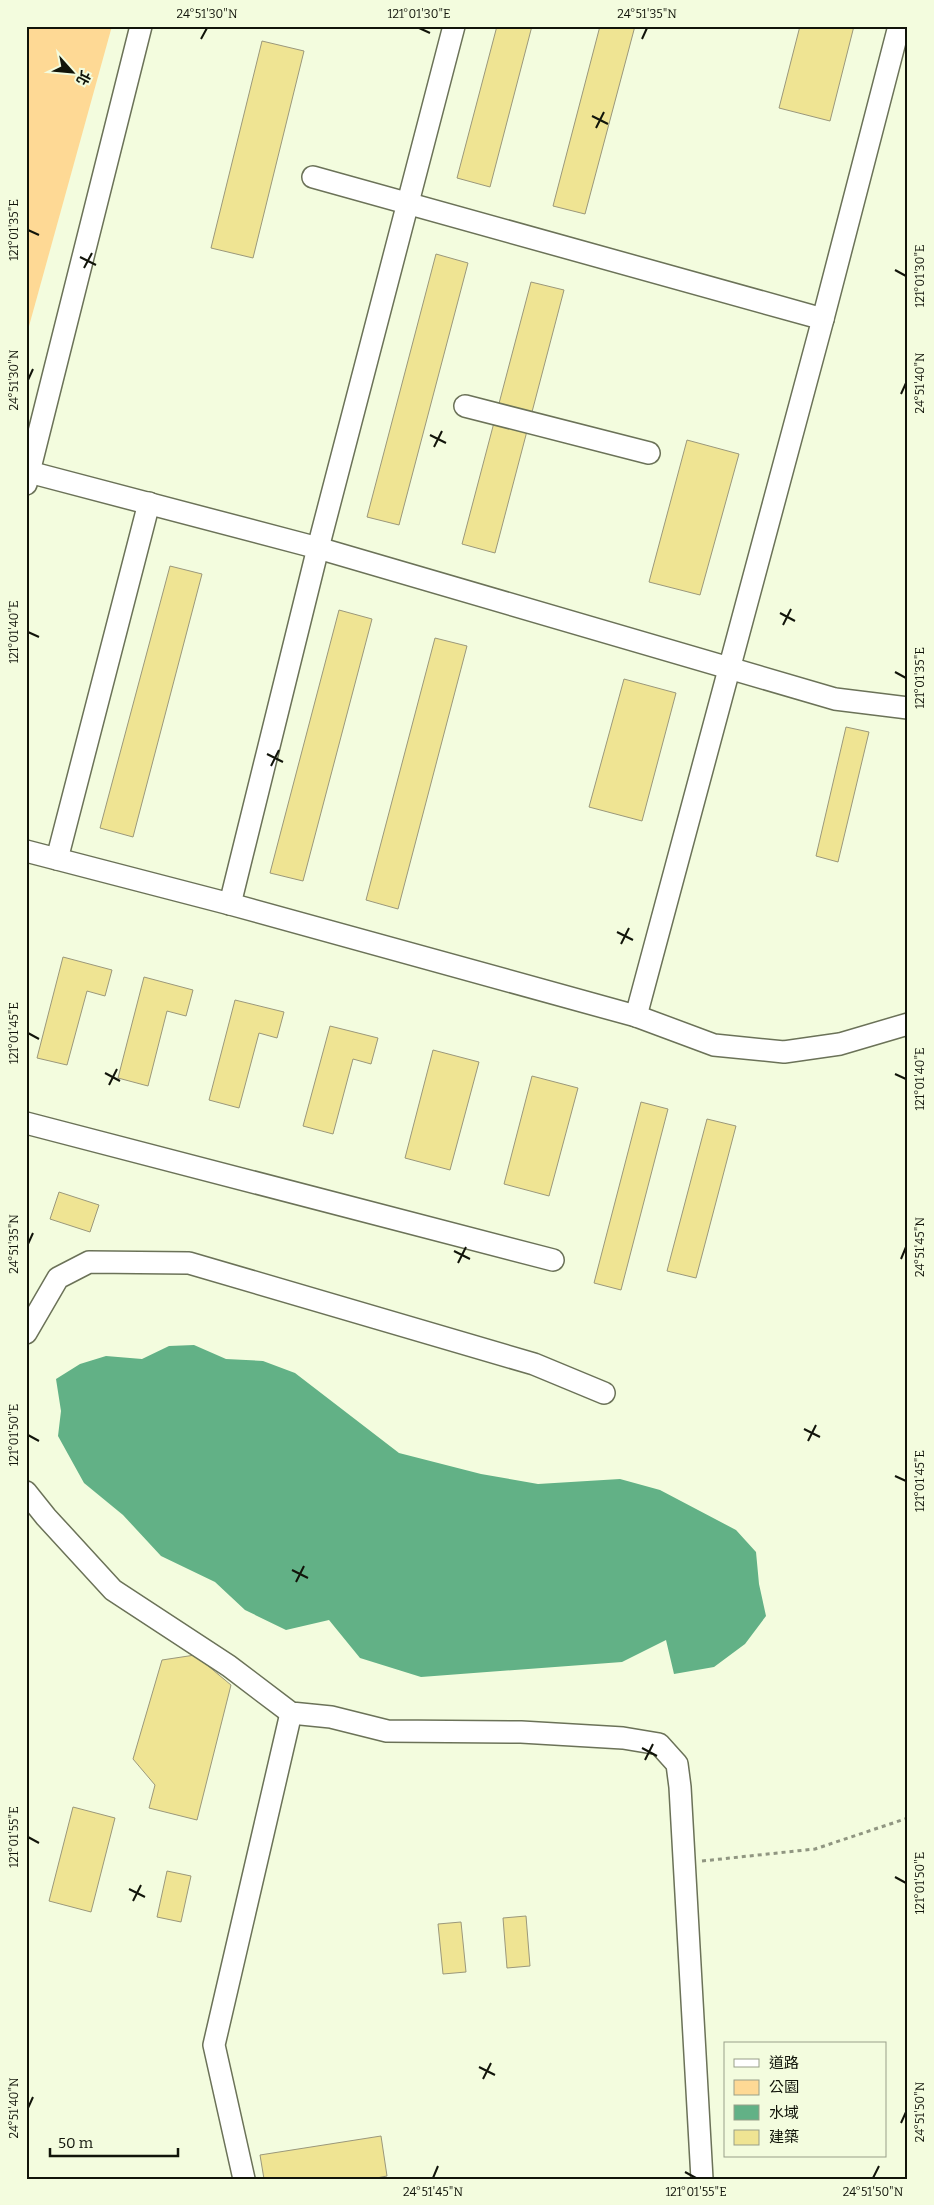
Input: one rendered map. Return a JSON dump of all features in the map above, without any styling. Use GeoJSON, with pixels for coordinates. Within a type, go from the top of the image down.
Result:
{"type":"FeatureCollection","features":[{"type":"Feature","properties":{"kind":"lane"},"geometry":{"type":"LineString","coordinates":[[141,26],[28,478],[149,503],[318,548],[835,699],[908,708]]}},
{"type":"Feature","properties":{"kind":"lane"},"geometry":{"type":"LineString","coordinates":[[230,904],[318,548],[454,26]]}},
{"type":"Feature","properties":{"kind":"lane"},"geometry":{"type":"LineString","coordinates":[[636,1016],[823,319],[899,26]]}},
{"type":"Feature","properties":{"kind":"lane"},"geometry":{"type":"LineString","coordinates":[[312,177],[409,202],[823,319]]}},
{"type":"Feature","properties":{"kind":"lane"},"geometry":{"type":"LineString","coordinates":[[465,406],[649,453]]}},
{"type":"Feature","properties":{"kind":"lane"},"geometry":{"type":"LineString","coordinates":[[57,859],[149,503]]}},
{"type":"Feature","properties":{"kind":"lane"},"geometry":{"type":"LineString","coordinates":[[26,851],[230,904],[636,1016],[714,1045],[784,1052],[840,1044],[908,1024]]}},
{"type":"Feature","properties":{"kind":"lane"},"geometry":{"type":"LineString","coordinates":[[26,1123],[553,1260]]}},
{"type":"Feature","properties":{"kind":"lane"},"geometry":{"type":"LineString","coordinates":[[26,1333],[58,1278],[89,1262],[189,1263],[534,1364],[604,1393]]}},
{"type":"Feature","properties":{"kind":"lane"},"geometry":{"type":"LineString","coordinates":[[26,1492],[46,1517],[113,1590],[230,1666],[291,1713],[331,1717],[387,1731],[521,1732],[623,1738],[659,1744],[677,1764],[702,2179]]}},
{"type":"Feature","properties":{"kind":"lane"},"geometry":{"type":"LineString","coordinates":[[244,2179],[214,2045],[291,1713]]}},
{"type":"Feature","properties":{"kind":"path"},"geometry":{"type":"LineString","coordinates":[[684,1863],[815,1849],[908,1818]]}},
{"type":"Feature","properties":{"kind":"green space"},"geometry":{"type":"Polygon","coordinates":[[[26,26],[112,26],[26,337],[26,26]]]}},
{"type":"Feature","properties":{"kind":"water"},"geometry":{"type":"Polygon","coordinates":[[[194,1345],[226,1359],[263,1361],[295,1373],[399,1453],[481,1474],[538,1484],[620,1479],[660,1490],[736,1530],[756,1552],[759,1584],[766,1616],[745,1644],[714,1667],[674,1674],[666,1640],[622,1662],[421,1677],[360,1658],[329,1620],[286,1630],[245,1610],[215,1582],[161,1556],[123,1515],[84,1483],[58,1436],[61,1411],[56,1379],[80,1364],[106,1356],[142,1359],[169,1346],[194,1345]]]}},
{"type":"Feature","properties":{"kind":"building"},"geometry":{"type":"Polygon","coordinates":[[[497,26],[532,26],[490,187],[457,178],[497,26]]]}},
{"type":"Feature","properties":{"kind":"building"},"geometry":{"type":"Polygon","coordinates":[[[600,26],[635,26],[585,214],[553,206],[600,26]]]}},
{"type":"Feature","properties":{"kind":"building"},"geometry":{"type":"Polygon","coordinates":[[[800,26],[854,26],[830,121],[779,108],[800,26]]]}},
{"type":"Feature","properties":{"kind":"building"},"geometry":{"type":"Polygon","coordinates":[[[262,41],[304,51],[253,258],[211,248],[262,41]]]}},
{"type":"Feature","properties":{"kind":"building"},"geometry":{"type":"Polygon","coordinates":[[[436,254],[468,263],[399,525],[367,517],[436,254]]]}},
{"type":"Feature","properties":{"kind":"building"},"geometry":{"type":"Polygon","coordinates":[[[531,282],[564,290],[495,553],[462,544],[531,282]]]}},
{"type":"Feature","properties":{"kind":"building"},"geometry":{"type":"Polygon","coordinates":[[[687,440],[739,454],[700,595],[649,582],[687,440]]]}},
{"type":"Feature","properties":{"kind":"building"},"geometry":{"type":"Polygon","coordinates":[[[170,566],[202,574],[133,837],[100,828],[170,566]]]}},
{"type":"Feature","properties":{"kind":"building"},"geometry":{"type":"Polygon","coordinates":[[[339,610],[372,619],[303,881],[270,873],[339,610]]]}},
{"type":"Feature","properties":{"kind":"building"},"geometry":{"type":"Polygon","coordinates":[[[435,638],[467,646],[398,909],[366,900],[435,638]]]}},
{"type":"Feature","properties":{"kind":"building"},"geometry":{"type":"Polygon","coordinates":[[[624,679],[676,693],[642,821],[589,807],[624,679]]]}},
{"type":"Feature","properties":{"kind":"building"},"geometry":{"type":"Polygon","coordinates":[[[846,727],[869,732],[838,862],[816,856],[846,727]]]}},
{"type":"Feature","properties":{"kind":"building"},"geometry":{"type":"Polygon","coordinates":[[[63,957],[112,970],[105,996],[87,991],[67,1065],[37,1058],[63,957]]]}},
{"type":"Feature","properties":{"kind":"building"},"geometry":{"type":"Polygon","coordinates":[[[144,977],[193,990],[186,1016],[167,1011],[148,1086],[118,1078],[144,977]]]}},
{"type":"Feature","properties":{"kind":"building"},"geometry":{"type":"Polygon","coordinates":[[[235,1000],[284,1012],[277,1038],[259,1033],[239,1108],[209,1100],[235,1000]]]}},
{"type":"Feature","properties":{"kind":"building"},"geometry":{"type":"Polygon","coordinates":[[[330,1026],[378,1038],[371,1064],[353,1059],[333,1134],[303,1126],[330,1026]]]}},
{"type":"Feature","properties":{"kind":"building"},"geometry":{"type":"Polygon","coordinates":[[[433,1050],[479,1062],[450,1170],[405,1158],[433,1050]]]}},
{"type":"Feature","properties":{"kind":"building"},"geometry":{"type":"Polygon","coordinates":[[[532,1076],[578,1088],[549,1196],[504,1184],[532,1076]]]}},
{"type":"Feature","properties":{"kind":"building"},"geometry":{"type":"Polygon","coordinates":[[[641,1102],[668,1109],[621,1290],[594,1283],[641,1102]]]}},
{"type":"Feature","properties":{"kind":"building"},"geometry":{"type":"Polygon","coordinates":[[[707,1119],[736,1126],[696,1278],[667,1271],[707,1119]]]}},
{"type":"Feature","properties":{"kind":"building"},"geometry":{"type":"Polygon","coordinates":[[[59,1192],[99,1205],[90,1232],[50,1219],[59,1192]]]}},
{"type":"Feature","properties":{"kind":"building"},"geometry":{"type":"Polygon","coordinates":[[[195,1655],[231,1685],[197,1820],[149,1808],[155,1785],[133,1759],[162,1660],[195,1655]]]}},
{"type":"Feature","properties":{"kind":"building"},"geometry":{"type":"Polygon","coordinates":[[[73,1807],[115,1818],[91,1912],[49,1901],[73,1807]]]}},
{"type":"Feature","properties":{"kind":"building"},"geometry":{"type":"Polygon","coordinates":[[[167,1871],[191,1876],[181,1922],[157,1917],[167,1871]]]}},
{"type":"Feature","properties":{"kind":"building"},"geometry":{"type":"Polygon","coordinates":[[[526,1916],[530,1966],[507,1968],[503,1918],[526,1916]]]}},
{"type":"Feature","properties":{"kind":"building"},"geometry":{"type":"Polygon","coordinates":[[[461,1922],[466,1972],[443,1974],[438,1924],[461,1922]]]}},
{"type":"Feature","properties":{"kind":"building"},"geometry":{"type":"Polygon","coordinates":[[[381,2136],[387,2176],[371,2179],[264,2179],[260,2155],[381,2136]]]}}]}
